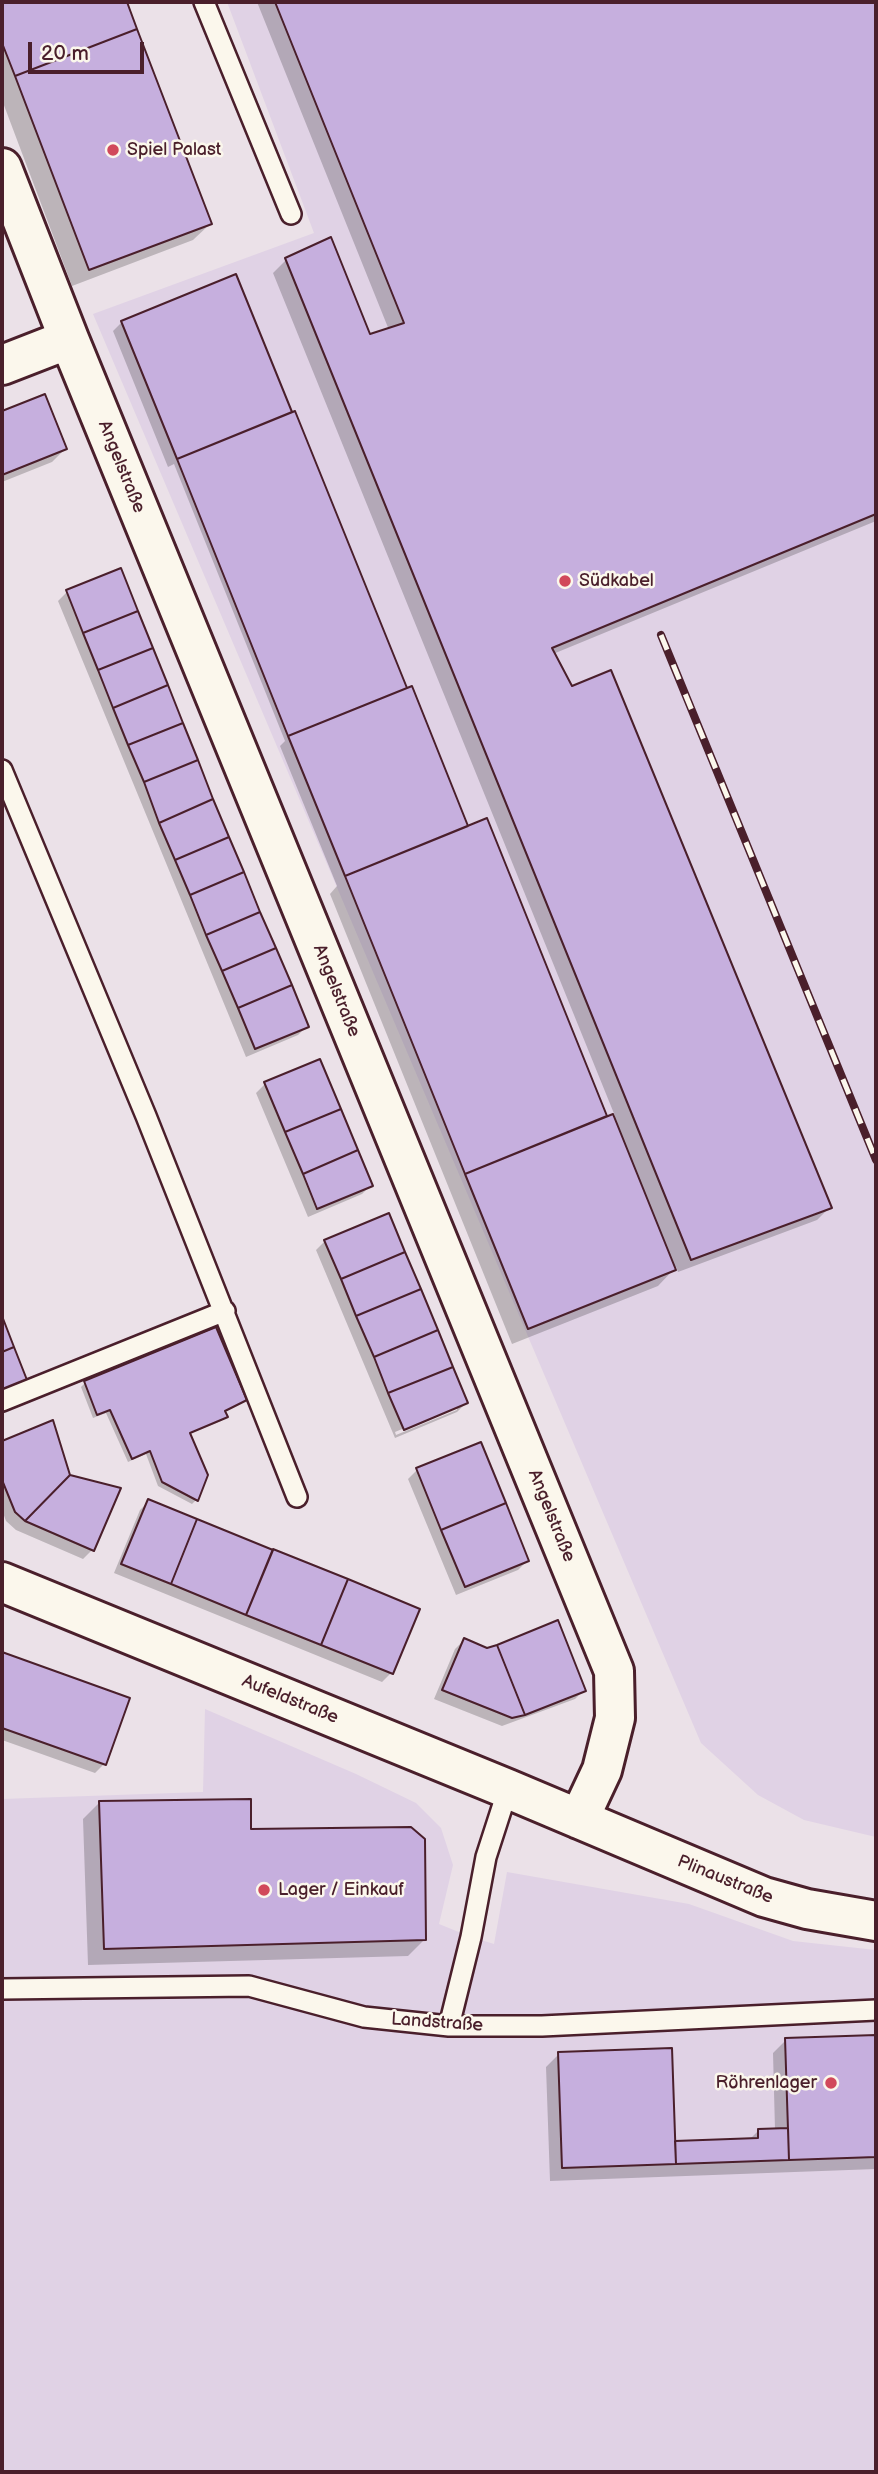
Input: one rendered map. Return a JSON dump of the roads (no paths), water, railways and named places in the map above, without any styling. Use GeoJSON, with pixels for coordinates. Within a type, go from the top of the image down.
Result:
{"type":"FeatureCollection","features":[{"type":"Feature","properties":{"kind":"street","name":"Angelstraße"},"geometry":{"type":"LineString","coordinates":[[3,176],[614,1671],[615,1718],[602,1770],[579,1819]]}},
{"type":"Feature","properties":{"kind":"street"},"geometry":{"type":"LineString","coordinates":[[2,365],[69,339]]}},
{"type":"Feature","properties":{"kind":"street","name":"Aufeldstraße"},"geometry":{"type":"LineString","coordinates":[[2,1582],[579,1819]]}},
{"type":"Feature","properties":{"kind":"street","name":"Plinaustraße"},"geometry":{"type":"LineString","coordinates":[[579,1819],[764,1897],[807,1909],[876,1921]]}},
{"type":"Feature","properties":{"kind":"lane"},"geometry":{"type":"LineString","coordinates":[[204,2],[291,214]]}},
{"type":"Feature","properties":{"kind":"lane"},"geometry":{"type":"LineString","coordinates":[[2,770],[146,1116],[297,1497]]}},
{"type":"Feature","properties":{"kind":"lane"},"geometry":{"type":"LineString","coordinates":[[2,1401],[225,1311]]}},
{"type":"Feature","properties":{"kind":"lane"},"geometry":{"type":"LineString","coordinates":[[449,2026],[471,1937],[486,1857],[508,1789]]}},
{"type":"Feature","properties":{"kind":"lane","name":"Landstraße"},"geometry":{"type":"LineString","coordinates":[[2,1989],[249,1986],[364,2017],[449,2026],[542,2026],[876,2010]]}},
{"type":"Feature","properties":{"kind":"railway"},"geometry":{"type":"LineString","coordinates":[[661,635],[876,1160]]}},
{"type":"Feature","properties":{"kind":"place","name":"Spiel Palast"},"geometry":{"type":"Point","coordinates":[113,150]}},
{"type":"Feature","properties":{"kind":"place","name":"Südkabel"},"geometry":{"type":"Point","coordinates":[565,581]}},
{"type":"Feature","properties":{"kind":"place","name":"Lager / Einkauf"},"geometry":{"type":"Point","coordinates":[264,1890]}},
{"type":"Feature","properties":{"kind":"place","name":"Röhrenlager"},"geometry":{"type":"Point","coordinates":[831,2083]}}]}
